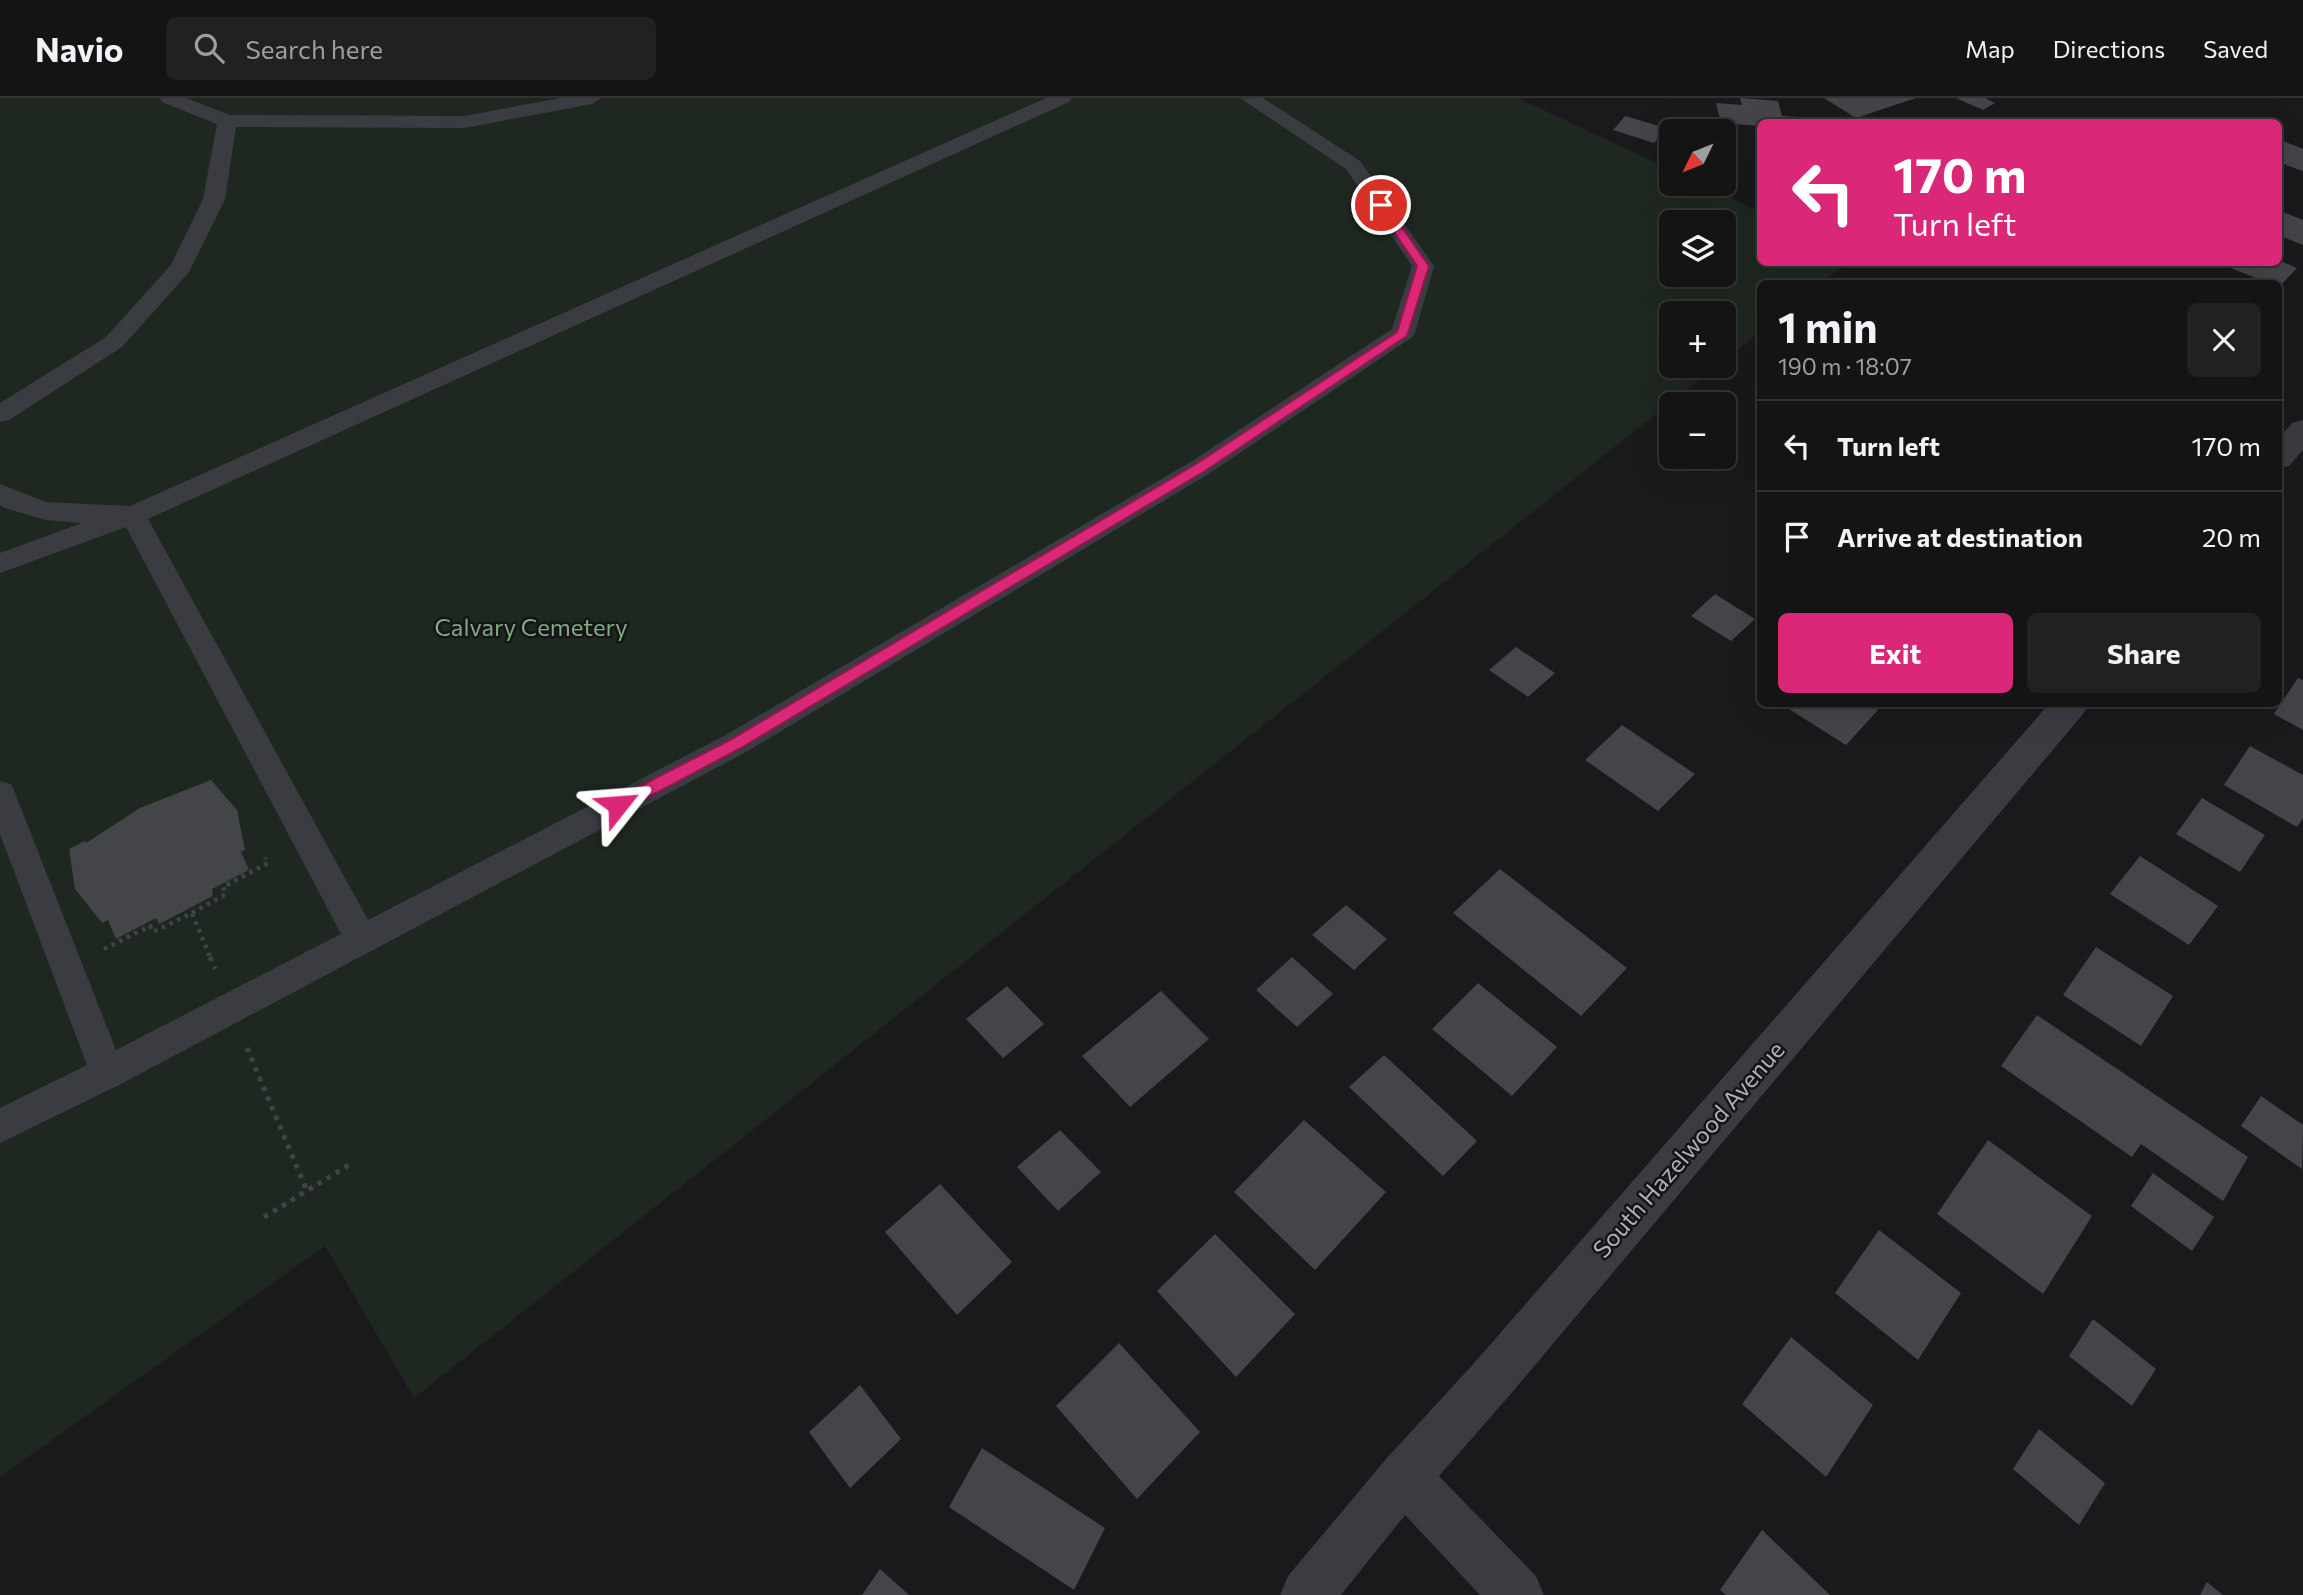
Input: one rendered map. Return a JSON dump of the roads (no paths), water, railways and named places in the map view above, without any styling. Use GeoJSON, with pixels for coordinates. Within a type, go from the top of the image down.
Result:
{"type":"FeatureCollection","features":[{"type":"Feature","properties":{"kind":"street"},"geometry":{"type":"LineString","coordinates":[[2282,454],[2303,430]]}},
{"type":"Feature","properties":{"kind":"street","name":"South Hazelwood Avenue"},"geometry":{"type":"LineString","coordinates":[[1307,1595],[1404,1477],[1492,1379],[2067,707]]}},
{"type":"Feature","properties":{"kind":"street"},"geometry":{"type":"LineString","coordinates":[[1404,1477],[1517,1595]]}},
{"type":"Feature","properties":{"kind":"lane"},"geometry":{"type":"LineString","coordinates":[[169,98],[227,121],[464,121],[592,98]]}},
{"type":"Feature","properties":{"kind":"lane"},"geometry":{"type":"LineString","coordinates":[[0,563],[132,515],[1062,98]]}},
{"type":"Feature","properties":{"kind":"lane"},"geometry":{"type":"LineString","coordinates":[[0,1126],[107,1073],[735,744],[1201,467],[1403,333],[1423,266],[1353,165],[1250,98]]}},
{"type":"Feature","properties":{"kind":"lane"},"geometry":{"type":"LineString","coordinates":[[0,414],[114,342],[181,267],[214,199],[227,121]]}},
{"type":"Feature","properties":{"kind":"lane"},"geometry":{"type":"LineString","coordinates":[[0,493],[13,503],[56,512],[132,515]]}},
{"type":"Feature","properties":{"kind":"lane"},"geometry":{"type":"LineString","coordinates":[[132,515],[361,939]]}},
{"type":"Feature","properties":{"kind":"lane"},"geometry":{"type":"LineString","coordinates":[[0,793],[107,1073]]}},
{"type":"Feature","properties":{"kind":"park label","name":"Calvary Cemetery"},"geometry":{"type":"Point","coordinates":[531,628]}}]}
